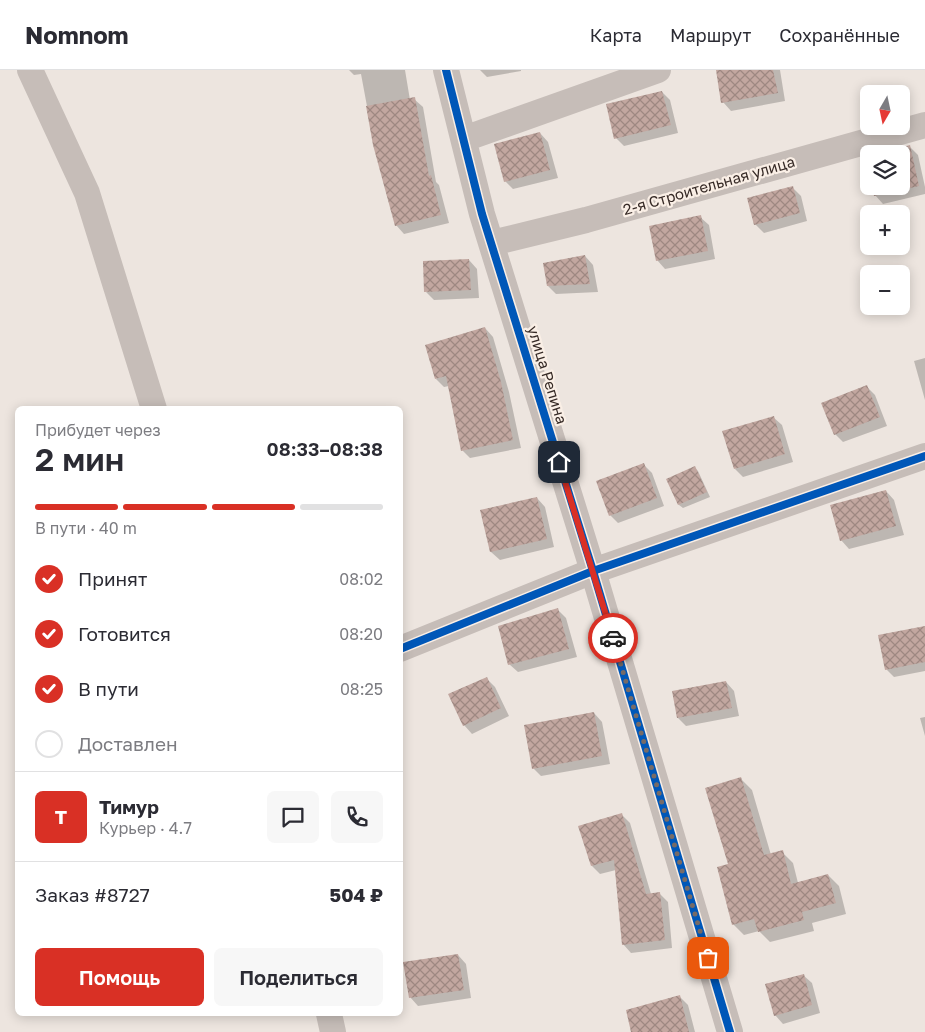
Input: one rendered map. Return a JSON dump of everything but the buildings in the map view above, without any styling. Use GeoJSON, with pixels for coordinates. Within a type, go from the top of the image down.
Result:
{"type":"FeatureCollection","features":[{"type":"Feature","properties":{"kind":"street"},"geometry":{"type":"LineString","coordinates":[[30,70],[86,193],[153,406]]}},
{"type":"Feature","properties":{"kind":"street","name":"улица Репина"},"geometry":{"type":"LineString","coordinates":[[446,70],[482,214],[593,571],[730,1032]]}},
{"type":"Feature","properties":{"kind":"street"},"geometry":{"type":"LineString","coordinates":[[464,139],[658,70]]}},
{"type":"Feature","properties":{"kind":"street","name":"2-я Строительная улица"},"geometry":{"type":"LineString","coordinates":[[492,243],[586,220],[925,124]]}},
{"type":"Feature","properties":{"kind":"street"},"geometry":{"type":"LineString","coordinates":[[403,648],[593,571],[924,459]]}},
{"type":"Feature","properties":{"kind":"street"},"geometry":{"type":"LineString","coordinates":[[329,1016],[333,1032]]}},
{"type":"Feature","properties":{"kind":"cycle path"},"geometry":{"type":"LineString","coordinates":[[446,70],[482,214],[593,571],[730,1032]]}},
{"type":"Feature","properties":{"kind":"cycle path"},"geometry":{"type":"LineString","coordinates":[[403,648],[593,571],[925,456]]}},
{"type":"Feature","properties":{"kind":"way so far"},"geometry":{"type":"LineString","coordinates":[[613,638],[708,958]]}},
{"type":"Feature","properties":{"kind":"route"},"geometry":{"type":"LineString","coordinates":[[559,462],[613,638]]}}]}
